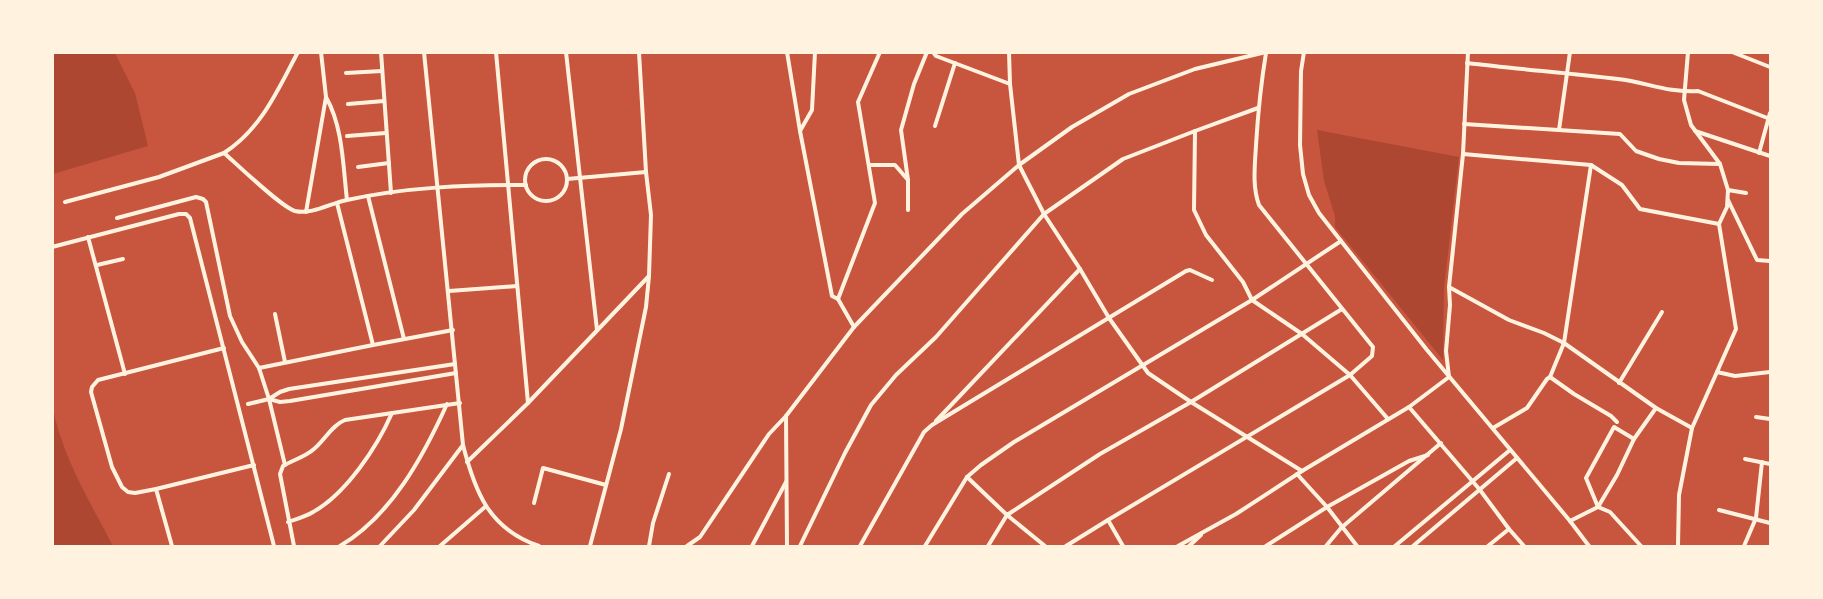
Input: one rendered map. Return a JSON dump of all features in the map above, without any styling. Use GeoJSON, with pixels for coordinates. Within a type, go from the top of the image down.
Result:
{"type":"FeatureCollection","features":[{"type":"Feature","properties":{"kind":"street"},"geometry":{"type":"LineString","coordinates":[[65,202],[159,177],[224,154],[254,129],[270,106],[298,52]]}},
{"type":"Feature","properties":{"kind":"street"},"geometry":{"type":"LineString","coordinates":[[306,212],[326,97],[321,52]]}},
{"type":"Feature","properties":{"kind":"street"},"geometry":{"type":"LineString","coordinates":[[381,52],[391,192]]}},
{"type":"Feature","properties":{"kind":"street"},"geometry":{"type":"LineString","coordinates":[[424,52],[463,445],[476,489],[485,507],[514,535],[539,546]]}},
{"type":"Feature","properties":{"kind":"street"},"geometry":{"type":"LineString","coordinates":[[496,52],[528,403]]}},
{"type":"Feature","properties":{"kind":"street"},"geometry":{"type":"LineString","coordinates":[[566,52],[597,330]]}},
{"type":"Feature","properties":{"kind":"street"},"geometry":{"type":"LineString","coordinates":[[590,546],[621,429],[644,316],[649,276],[651,215],[646,172],[639,52]]}},
{"type":"Feature","properties":{"kind":"street"},"geometry":{"type":"LineString","coordinates":[[787,52],[800,131],[832,296],[838,299],[854,326]]}},
{"type":"Feature","properties":{"kind":"street"},"geometry":{"type":"LineString","coordinates":[[800,131],[812,110],[816,52]]}},
{"type":"Feature","properties":{"kind":"street"},"geometry":{"type":"LineString","coordinates":[[838,299],[875,203],[858,102],[880,52]]}},
{"type":"Feature","properties":{"kind":"street"},"geometry":{"type":"LineString","coordinates":[[908,210],[908,180],[901,130],[914,84],[927,52]]}},
{"type":"Feature","properties":{"kind":"street"},"geometry":{"type":"LineString","coordinates":[[933,52],[936,56],[1010,84]]}},
{"type":"Feature","properties":{"kind":"street"},"geometry":{"type":"LineString","coordinates":[[1009,52],[1010,84],[1019,166],[1044,214],[1080,268],[1109,318],[1148,373],[1302,471]]}},
{"type":"Feature","properties":{"kind":"street"},"geometry":{"type":"LineString","coordinates":[[1304,52],[1301,71],[1300,145],[1303,174],[1309,195],[1319,213],[1449,377],[1589,546]]}},
{"type":"Feature","properties":{"kind":"street"},"geometry":{"type":"LineString","coordinates":[[1449,377],[1446,350],[1450,305],[1449,287],[1463,154],[1468,52]]}},
{"type":"Feature","properties":{"kind":"street"},"geometry":{"type":"LineString","coordinates":[[1559,130],[1570,52]]}},
{"type":"Feature","properties":{"kind":"street"},"geometry":{"type":"LineString","coordinates":[[1678,546],[1679,495],[1692,428],[1736,329],[1719,224],[1727,207],[1728,190],[1720,164],[1691,125],[1684,100],[1688,52]]}},
{"type":"Feature","properties":{"kind":"street"},"geometry":{"type":"LineString","coordinates":[[1732,52],[1770,67]]}},
{"type":"Feature","properties":{"kind":"street"},"geometry":{"type":"LineString","coordinates":[[687,546],[700,536],[769,434],[786,416],[854,326],[962,214],[1019,166],[1072,127],[1129,94],[1196,69],[1266,53],[1258,108],[1254,192],[1258,205],[1372,347],[1372,356],[1350,374],[1066,546]]}},
{"type":"Feature","properties":{"kind":"street"},"geometry":{"type":"LineString","coordinates":[[935,126],[955,63]]}},
{"type":"Feature","properties":{"kind":"street"},"geometry":{"type":"LineString","coordinates":[[1467,63],[1621,79],[1660,89],[1685,92],[1698,91],[1770,119]]}},
{"type":"Feature","properties":{"kind":"street"},"geometry":{"type":"LineString","coordinates":[[346,73],[382,71]]}},
{"type":"Feature","properties":{"kind":"street"},"geometry":{"type":"LineString","coordinates":[[326,97],[332,106],[340,138],[347,200]]}},
{"type":"Feature","properties":{"kind":"street"},"geometry":{"type":"LineString","coordinates":[[348,104],[384,101]]}},
{"type":"Feature","properties":{"kind":"street"},"geometry":{"type":"LineString","coordinates":[[800,546],[845,453],[872,405],[896,375],[936,337],[1044,214],[1123,159],[1258,108]]}},
{"type":"Feature","properties":{"kind":"street"},"geometry":{"type":"LineString","coordinates":[[1759,153],[1770,119],[1770,113]]}},
{"type":"Feature","properties":{"kind":"street"},"geometry":{"type":"LineString","coordinates":[[1464,124],[1620,134],[1636,151],[1659,159],[1679,163],[1720,164]]}},
{"type":"Feature","properties":{"kind":"street"},"geometry":{"type":"LineString","coordinates":[[1695,130],[1770,156]]}},
{"type":"Feature","properties":{"kind":"street"},"geometry":{"type":"LineString","coordinates":[[1195,131],[1194,210],[1206,235],[1243,282],[1252,300],[1302,334],[1350,374],[1388,419]]}},
{"type":"Feature","properties":{"kind":"street"},"geometry":{"type":"LineString","coordinates":[[347,136],[386,133]]}},
{"type":"Feature","properties":{"kind":"street"},"geometry":{"type":"LineString","coordinates":[[224,154],[284,204],[297,211],[306,212],[347,200],[438,186],[526,185]]}},
{"type":"Feature","properties":{"kind":"street"},"geometry":{"type":"LineString","coordinates":[[1463,154],[1591,165],[1622,185],[1640,209],[1719,224]]}},
{"type":"Feature","properties":{"kind":"street"},"geometry":{"type":"LineString","coordinates":[[544,159],[551,159],[563,166],[567,179],[563,192],[558,197],[545,201],[533,196],[526,185],[527,171],[531,165],[544,159]]}},
{"type":"Feature","properties":{"kind":"street"},"geometry":{"type":"LineString","coordinates":[[358,167],[388,163]]}},
{"type":"Feature","properties":{"kind":"street"},"geometry":{"type":"LineString","coordinates":[[869,165],[895,165],[908,180]]}},
{"type":"Feature","properties":{"kind":"street"},"geometry":{"type":"LineString","coordinates":[[1492,428],[1527,408],[1550,377],[1564,343],[1591,165]]}},
{"type":"Feature","properties":{"kind":"street"},"geometry":{"type":"LineString","coordinates":[[567,179],[646,172]]}},
{"type":"Feature","properties":{"kind":"street"},"geometry":{"type":"LineString","coordinates":[[1728,190],[1746,193]]}},
{"type":"Feature","properties":{"kind":"street"},"geometry":{"type":"LineString","coordinates":[[368,196],[404,339]]}},
{"type":"Feature","properties":{"kind":"street"},"geometry":{"type":"LineString","coordinates":[[117,218],[196,197],[200,197],[206,202],[230,316],[242,342],[259,368],[285,465]]}},
{"type":"Feature","properties":{"kind":"street"},"geometry":{"type":"LineString","coordinates":[[1727,200],[1757,260],[1770,261]]}},
{"type":"Feature","properties":{"kind":"street"},"geometry":{"type":"LineString","coordinates":[[336,203],[373,345]]}},
{"type":"Feature","properties":{"kind":"street"},"geometry":{"type":"LineString","coordinates":[[52,246],[180,214],[188,216],[192,221],[274,546]]}},
{"type":"Feature","properties":{"kind":"street"},"geometry":{"type":"LineString","coordinates":[[88,237],[97,265],[124,374]]}},
{"type":"Feature","properties":{"kind":"street"},"geometry":{"type":"LineString","coordinates":[[925,546],[967,477],[996,454],[1252,300],[1341,242]]}},
{"type":"Feature","properties":{"kind":"street"},"geometry":{"type":"LineString","coordinates":[[97,265],[123,258]]}},
{"type":"Feature","properties":{"kind":"street"},"geometry":{"type":"LineString","coordinates":[[860,546],[924,432],[1080,268]]}},
{"type":"Feature","properties":{"kind":"street"},"geometry":{"type":"LineString","coordinates":[[932,425],[1186,270],[1212,280]]}},
{"type":"Feature","properties":{"kind":"street"},"geometry":{"type":"LineString","coordinates":[[467,462],[528,403],[649,276]]}},
{"type":"Feature","properties":{"kind":"street"},"geometry":{"type":"LineString","coordinates":[[449,292],[517,286]]}},
{"type":"Feature","properties":{"kind":"street"},"geometry":{"type":"LineString","coordinates":[[1449,287],[1509,320],[1544,333],[1564,343],[1656,408],[1692,428]]}},
{"type":"Feature","properties":{"kind":"street"},"geometry":{"type":"LineString","coordinates":[[988,546],[1007,515],[1100,454],[1191,402],[1342,309]]}},
{"type":"Feature","properties":{"kind":"street"},"geometry":{"type":"LineString","coordinates":[[1619,383],[1662,312]]}},
{"type":"Feature","properties":{"kind":"street"},"geometry":{"type":"LineString","coordinates":[[275,314],[286,362]]}},
{"type":"Feature","properties":{"kind":"street"},"geometry":{"type":"LineString","coordinates":[[259,368],[452,330]]}},
{"type":"Feature","properties":{"kind":"street"},"geometry":{"type":"LineString","coordinates":[[224,348],[98,380],[92,387],[91,392],[112,467],[124,490],[128,492],[135,493],[156,489],[254,466]]}},
{"type":"Feature","properties":{"kind":"street"},"geometry":{"type":"LineString","coordinates":[[269,400],[280,392],[289,389],[455,364]]}},
{"type":"Feature","properties":{"kind":"street"},"geometry":{"type":"LineString","coordinates":[[1717,372],[1735,376],[1770,372]]}},
{"type":"Feature","properties":{"kind":"street"},"geometry":{"type":"LineString","coordinates":[[248,404],[269,400],[290,401],[456,374]]}},
{"type":"Feature","properties":{"kind":"street"},"geometry":{"type":"LineString","coordinates":[[1178,546],[1236,514],[1302,471],[1410,406],[1449,377]]}},
{"type":"Feature","properties":{"kind":"street"},"geometry":{"type":"LineString","coordinates":[[1550,377],[1611,416],[1617,422]]}},
{"type":"Feature","properties":{"kind":"street"},"geometry":{"type":"LineString","coordinates":[[294,546],[280,474],[281,469],[285,465],[316,448],[341,421],[460,403]]}},
{"type":"Feature","properties":{"kind":"street"},"geometry":{"type":"LineString","coordinates":[[340,546],[374,519],[392,498],[423,451],[447,404]]}},
{"type":"Feature","properties":{"kind":"street"},"geometry":{"type":"LineString","coordinates":[[1410,406],[1524,546]]}},
{"type":"Feature","properties":{"kind":"street"},"geometry":{"type":"LineString","coordinates":[[1570,521],[1598,507],[1618,475],[1634,439],[1656,408]]}},
{"type":"Feature","properties":{"kind":"street"},"geometry":{"type":"LineString","coordinates":[[288,522],[319,508],[345,485],[375,446],[392,413]]}},
{"type":"Feature","properties":{"kind":"street"},"geometry":{"type":"LineString","coordinates":[[786,416],[787,546]]}},
{"type":"Feature","properties":{"kind":"street"},"geometry":{"type":"LineString","coordinates":[[1756,417],[1770,418]]}},
{"type":"Feature","properties":{"kind":"street"},"geometry":{"type":"LineString","coordinates":[[1634,439],[1614,427],[1586,478],[1598,507],[1610,512],[1641,546]]}},
{"type":"Feature","properties":{"kind":"street"},"geometry":{"type":"LineString","coordinates":[[1326,546],[1341,528],[1441,443]]}},
{"type":"Feature","properties":{"kind":"street"},"geometry":{"type":"LineString","coordinates":[[380,546],[414,510],[463,445]]}},
{"type":"Feature","properties":{"kind":"street"},"geometry":{"type":"LineString","coordinates":[[1395,546],[1510,450]]}},
{"type":"Feature","properties":{"kind":"street"},"geometry":{"type":"LineString","coordinates":[[1266,546],[1327,507],[1409,461],[1428,455]]}},
{"type":"Feature","properties":{"kind":"street"},"geometry":{"type":"LineString","coordinates":[[1413,546],[1517,458]]}},
{"type":"Feature","properties":{"kind":"street"},"geometry":{"type":"LineString","coordinates":[[1745,459],[1770,464]]}},
{"type":"Feature","properties":{"kind":"street"},"geometry":{"type":"LineString","coordinates":[[1744,546],[1756,518],[1762,462]]}},
{"type":"Feature","properties":{"kind":"street"},"geometry":{"type":"LineString","coordinates":[[534,503],[543,468],[606,484]]}},
{"type":"Feature","properties":{"kind":"street"},"geometry":{"type":"LineString","coordinates":[[649,546],[653,523],[669,474]]}},
{"type":"Feature","properties":{"kind":"street"},"geometry":{"type":"LineString","coordinates":[[1298,474],[1327,507],[1341,528],[1357,546]]}},
{"type":"Feature","properties":{"kind":"street"},"geometry":{"type":"LineString","coordinates":[[967,477],[1007,515],[1044,546]]}},
{"type":"Feature","properties":{"kind":"street"},"geometry":{"type":"LineString","coordinates":[[752,546],[787,481]]}},
{"type":"Feature","properties":{"kind":"street"},"geometry":{"type":"LineString","coordinates":[[156,489],[172,546]]}},
{"type":"Feature","properties":{"kind":"street"},"geometry":{"type":"LineString","coordinates":[[440,546],[485,507]]}},
{"type":"Feature","properties":{"kind":"street"},"geometry":{"type":"LineString","coordinates":[[1719,510],[1770,523]]}},
{"type":"Feature","properties":{"kind":"street"},"geometry":{"type":"LineString","coordinates":[[1108,520],[1122,546]]}},
{"type":"Feature","properties":{"kind":"street"},"geometry":{"type":"LineString","coordinates":[[1488,546],[1509,529]]}},
{"type":"Feature","properties":{"kind":"street"},"geometry":{"type":"LineString","coordinates":[[1190,546],[1204,532]]}},
{"type":"Feature","properties":{"kind":"shaded area"},"geometry":{"type":"Polygon","coordinates":[[[53,52],[115,53],[135,93],[148,146],[53,174],[53,52]]]}},
{"type":"Feature","properties":{"kind":"shaded area"},"geometry":{"type":"Polygon","coordinates":[[[1317,130],[1459,157],[1444,288],[1443,360],[1335,227],[1335,216],[1324,181],[1317,130]]]}},
{"type":"Feature","properties":{"kind":"shaded area"},"geometry":{"type":"Polygon","coordinates":[[[53,409],[70,462],[113,546],[53,546],[53,409]]]}}]}
